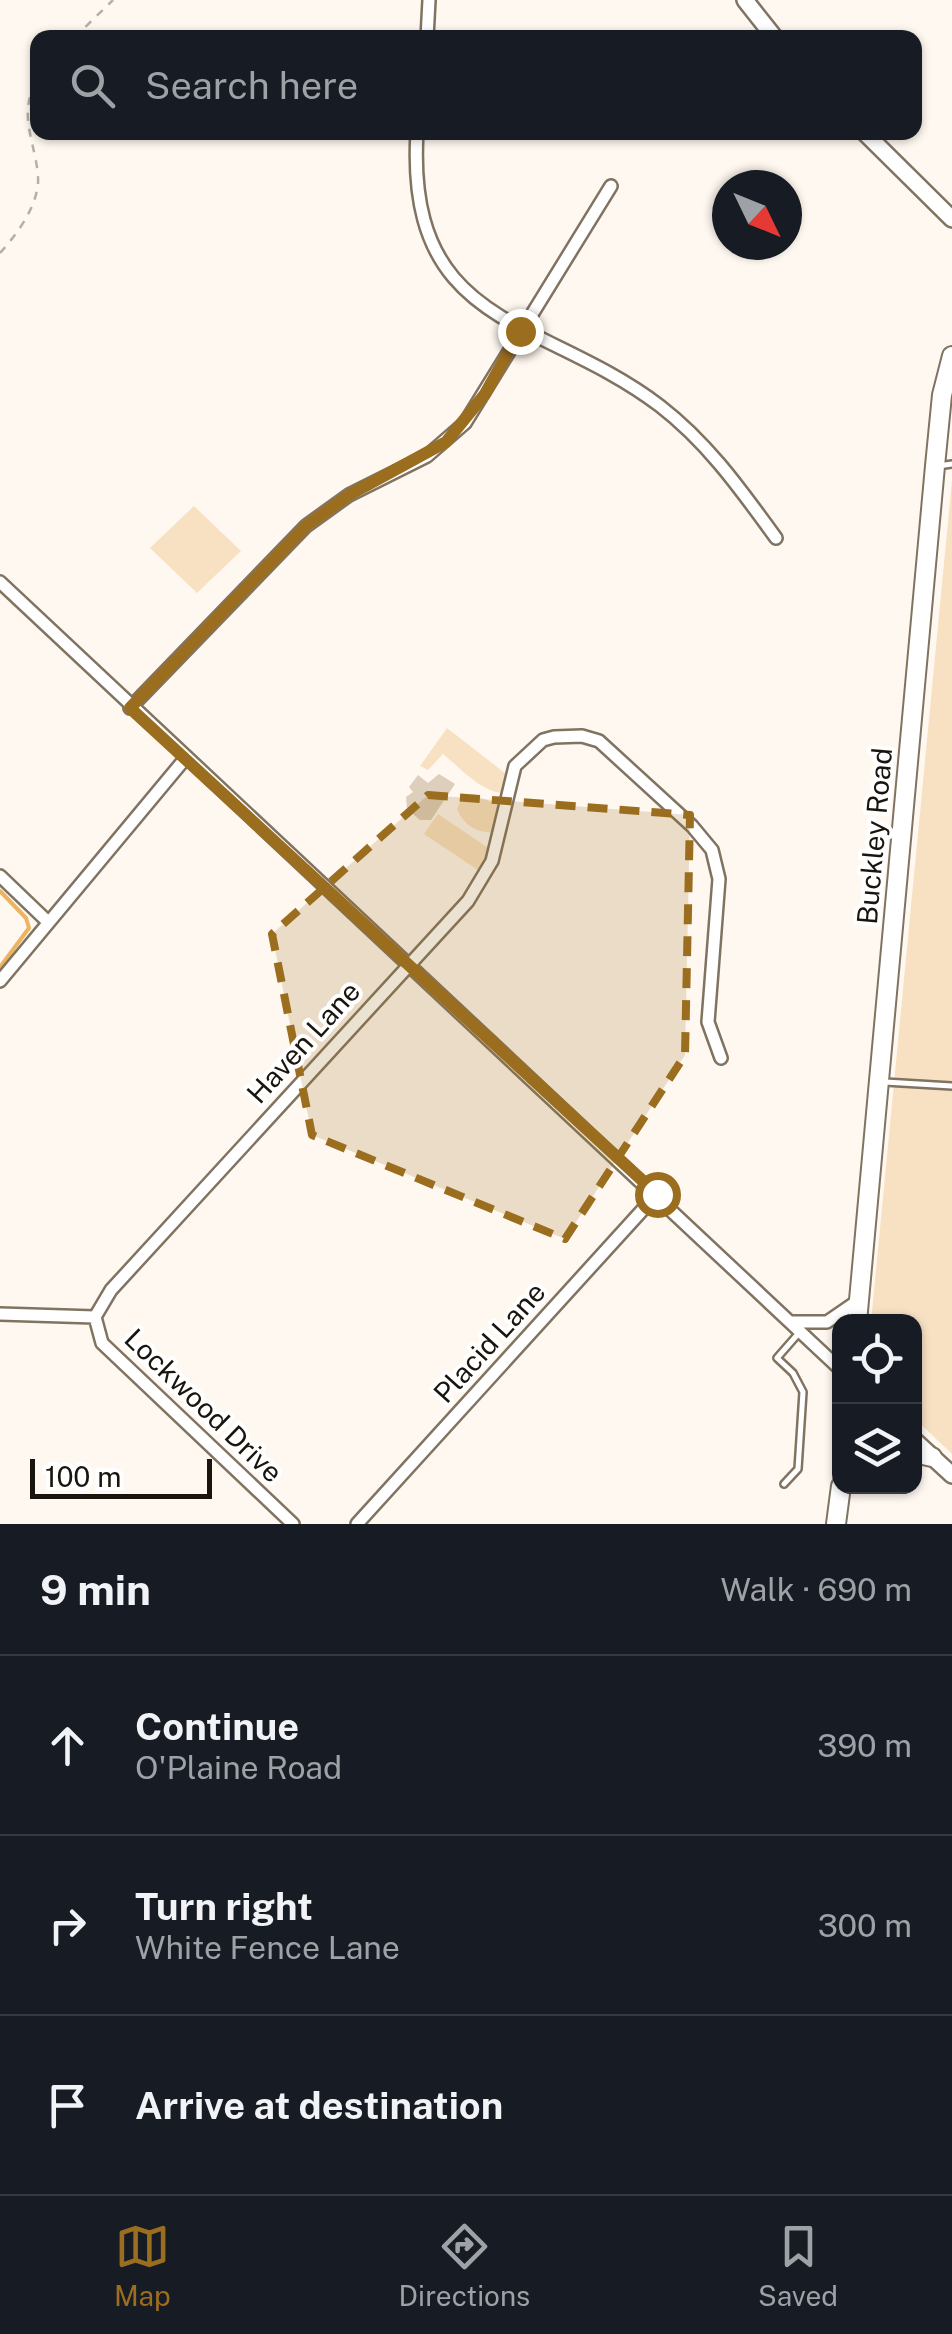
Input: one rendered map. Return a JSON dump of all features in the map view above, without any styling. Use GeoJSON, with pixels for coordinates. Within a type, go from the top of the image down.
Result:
{"type":"FeatureCollection","features":[{"type":"Feature","properties":{"kind":"main road"},"geometry":{"type":"LineString","coordinates":[[745,0],[769,30]]}},
{"type":"Feature","properties":{"kind":"main road"},"geometry":{"type":"LineString","coordinates":[[872,140],[952,219]]}},
{"type":"Feature","properties":{"kind":"main road","name":"Buckley Road"},"geometry":{"type":"LineString","coordinates":[[858,1314],[878,1081],[944,465],[942,395],[952,356]]}},
{"type":"Feature","properties":{"kind":"main road"},"geometry":{"type":"LineString","coordinates":[[923,1455],[952,1476]]}},
{"type":"Feature","properties":{"kind":"main road"},"geometry":{"type":"LineString","coordinates":[[836,1524],[840,1494]]}},
{"type":"Feature","properties":{"kind":"street"},"geometry":{"type":"LineString","coordinates":[[427,30],[429,0]]}},
{"type":"Feature","properties":{"kind":"street"},"geometry":{"type":"LineString","coordinates":[[418,140],[417,192],[436,251],[482,305],[520,331],[605,372],[658,405],[720,461],[776,538]]}},
{"type":"Feature","properties":{"kind":"street"},"geometry":{"type":"LineString","coordinates":[[130,708],[306,526],[349,495],[446,442],[485,394],[611,186]]}},
{"type":"Feature","properties":{"kind":"street"},"geometry":{"type":"LineString","coordinates":[[0,582],[184,760],[657,1194],[832,1361]]}},
{"type":"Feature","properties":{"kind":"street","name":"Haven Lane"},"geometry":{"type":"LineString","coordinates":[[95,1317],[111,1290],[468,901],[492,861],[515,766],[543,740],[582,736],[614,752],[712,850],[720,880],[708,1022],[720,1058]]}},
{"type":"Feature","properties":{"kind":"street"},"geometry":{"type":"LineString","coordinates":[[0,982],[46,921],[184,760]]}},
{"type":"Feature","properties":{"kind":"street"},"geometry":{"type":"LineString","coordinates":[[0,876],[46,921]]}},
{"type":"Feature","properties":{"kind":"street","name":"Placid Lane"},"geometry":{"type":"LineString","coordinates":[[357,1524],[657,1194]]}},
{"type":"Feature","properties":{"kind":"street"},"geometry":{"type":"LineString","coordinates":[[796,1327],[826,1322],[859,1300]]}},
{"type":"Feature","properties":{"kind":"street","name":"Lockwood Drive"},"geometry":{"type":"LineString","coordinates":[[0,1314],[95,1317],[102,1344],[292,1524]]}},
{"type":"Feature","properties":{"kind":"lane"},"geometry":{"type":"LineString","coordinates":[[878,1081],[952,1086]]}},
{"type":"Feature","properties":{"kind":"lane"},"geometry":{"type":"LineString","coordinates":[[784,1484],[798,1469],[803,1392],[800,1382],[777,1358],[796,1327]]}},
{"type":"Feature","properties":{"kind":"path"},"geometry":{"type":"LineString","coordinates":[[82,30],[113,0]]}},
{"type":"Feature","properties":{"kind":"path"},"geometry":{"type":"LineString","coordinates":[[0,253],[29,214],[38,182],[32,140]]}},
{"type":"Feature","properties":{"kind":"highlighted area"},"geometry":{"type":"Polygon","coordinates":[[[428,795],[690,815],[685,1055],[565,1239],[312,1135],[272,934],[428,795]]]}},
{"type":"Feature","properties":{"kind":"shaded area"},"geometry":{"type":"Polygon","coordinates":[[[952,480],[952,1454],[922,1426],[922,1314],[872,1314],[952,480]]]}},
{"type":"Feature","properties":{"kind":"shaded area"},"geometry":{"type":"Polygon","coordinates":[[[194,506],[241,551],[197,593],[150,548],[194,506]]]}},
{"type":"Feature","properties":{"kind":"shaded area"},"geometry":{"type":"Polygon","coordinates":[[[447,728],[510,777],[505,793],[480,785],[443,754],[428,770],[420,766],[447,728]]]}},
{"type":"Feature","properties":{"kind":"shaded area"},"geometry":{"type":"Polygon","coordinates":[[[473,794],[504,808],[500,832],[474,828],[460,816],[457,809],[461,800],[473,794]]]}},
{"type":"Feature","properties":{"kind":"shaded area"},"geometry":{"type":"Polygon","coordinates":[[[438,814],[494,852],[484,874],[424,834],[438,814]]]}},
{"type":"Feature","properties":{"kind":"building"},"geometry":{"type":"Polygon","coordinates":[[[439,774],[455,784],[431,820],[420,820],[407,809],[406,797],[413,792],[409,787],[418,775],[428,783],[439,774]]]}},
{"type":"Feature","properties":{"kind":"waterway"},"geometry":{"type":"LineString","coordinates":[[0,891],[26,918],[29,928],[0,967]]}},
{"type":"Feature","properties":{"kind":"route"},"geometry":{"type":"LineString","coordinates":[[520,331],[485,394],[446,442],[427,456],[349,495],[306,526],[130,708],[657,1194]]}}]}
